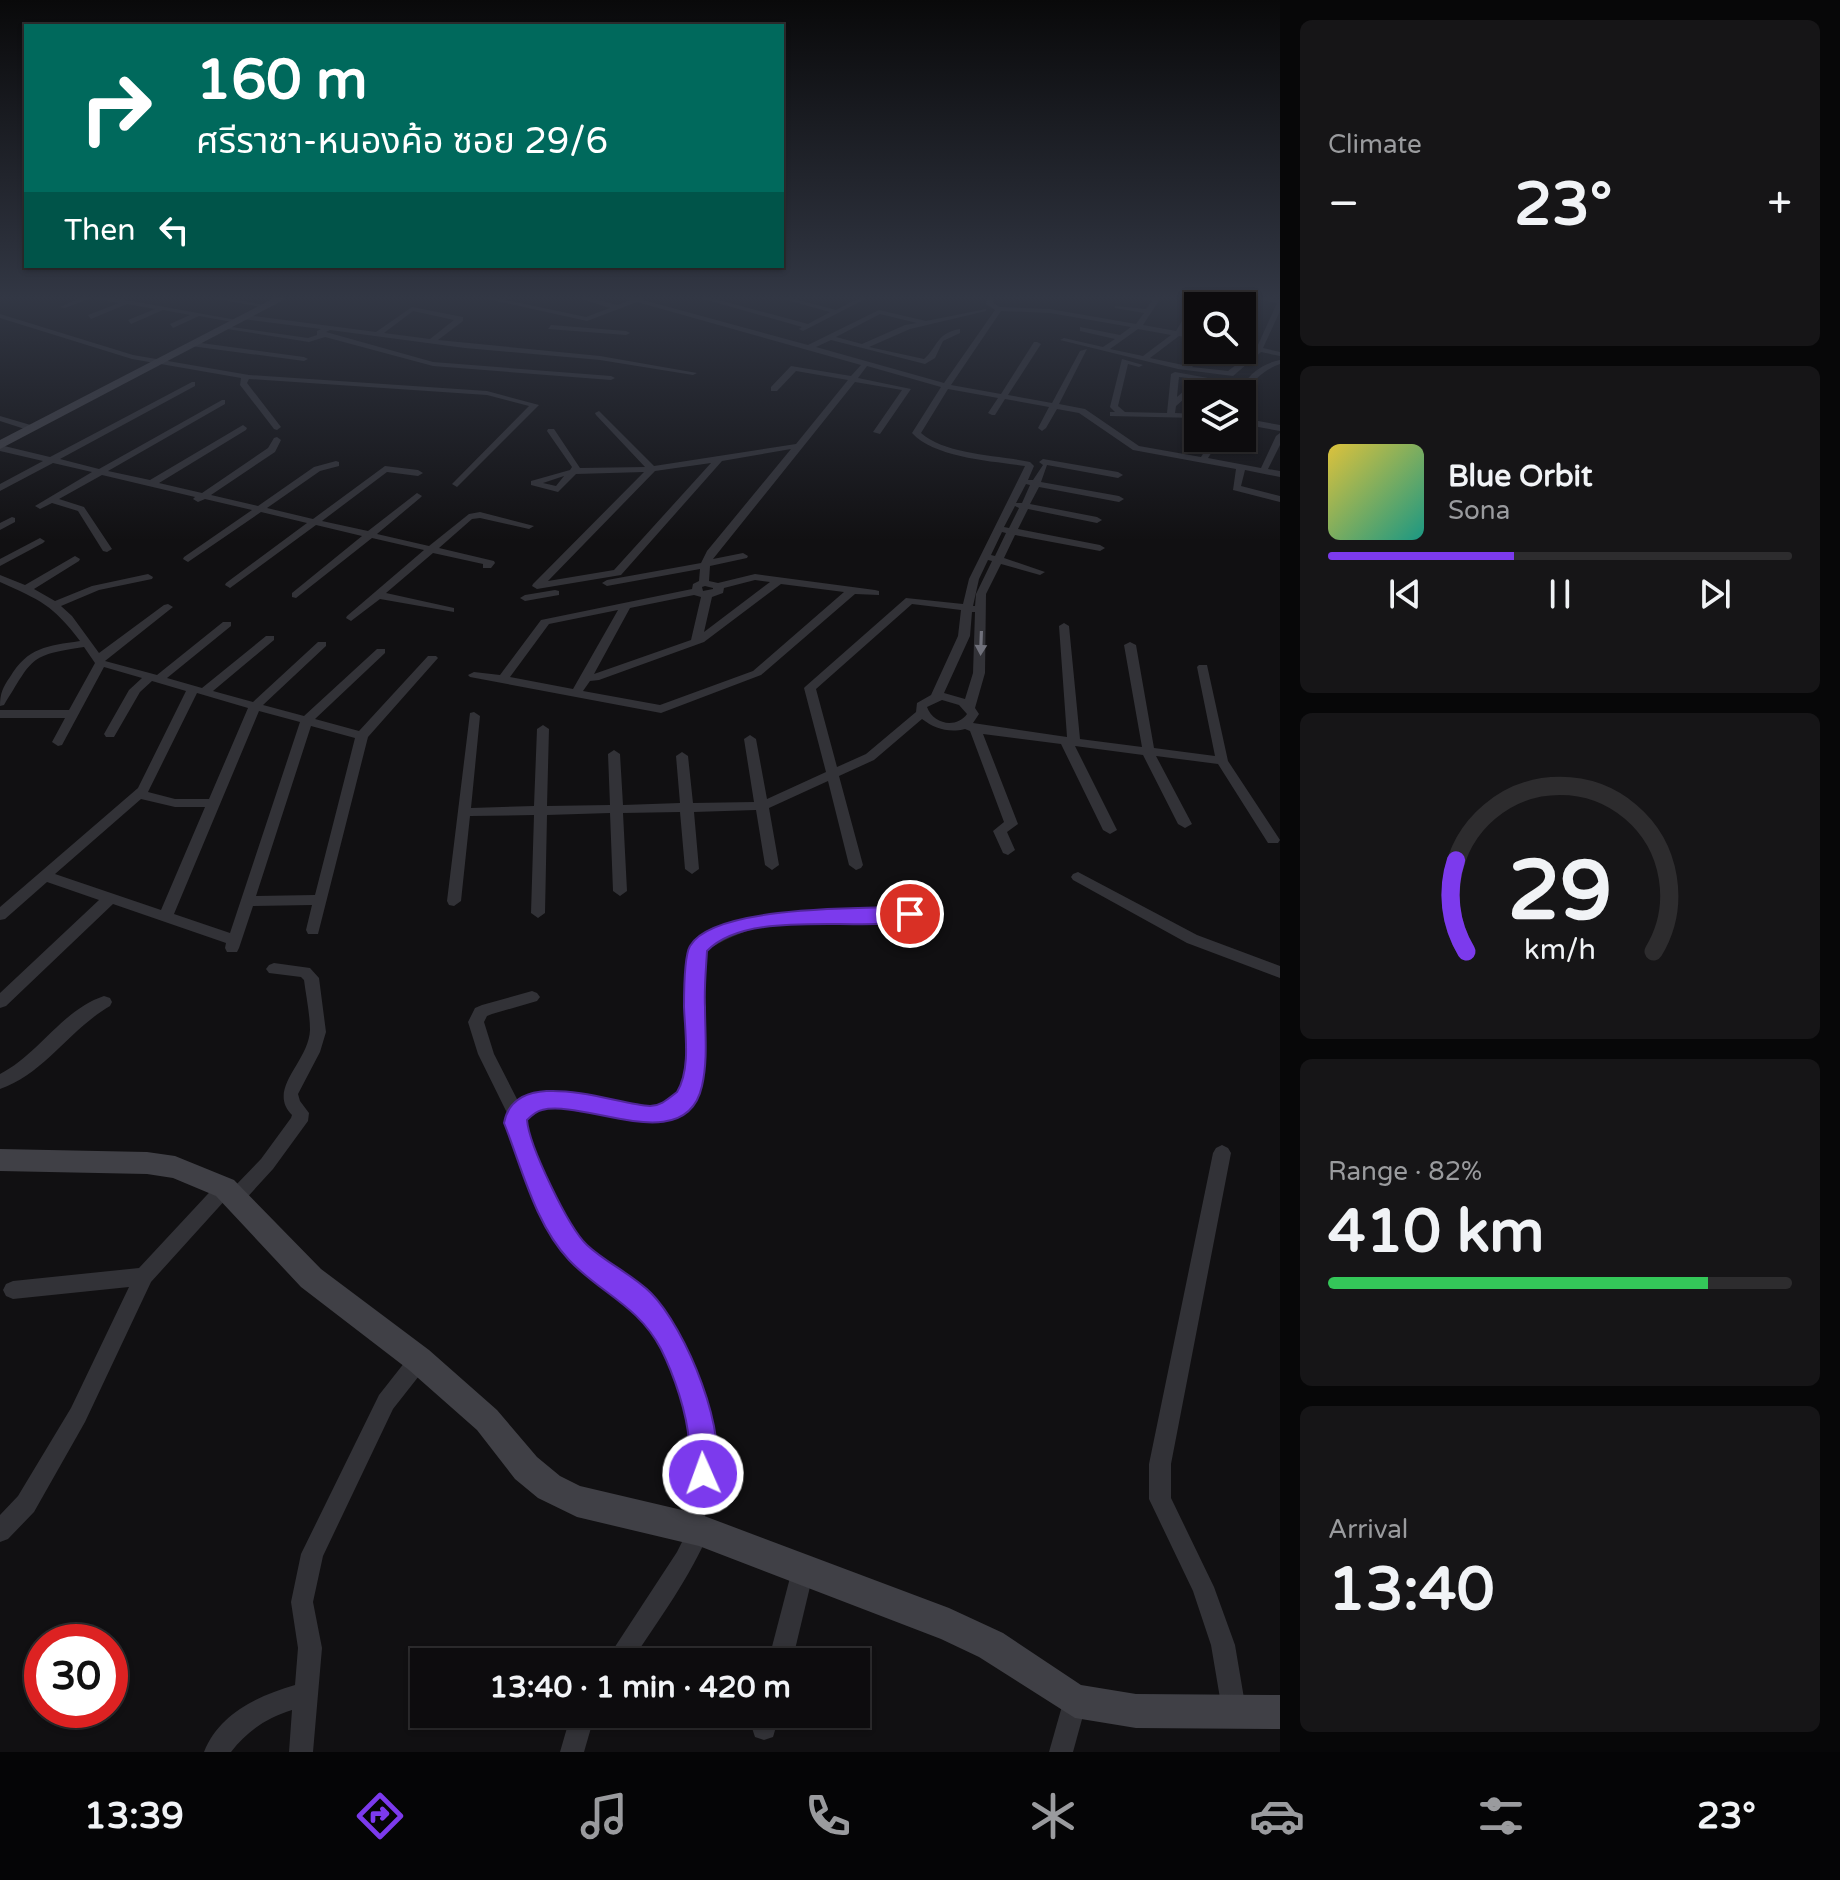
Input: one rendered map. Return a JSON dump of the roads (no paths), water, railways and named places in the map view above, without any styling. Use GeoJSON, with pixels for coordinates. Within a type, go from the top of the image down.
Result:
{"type":"FeatureCollection","features":[{"type":"Feature","properties":{"kind":"street"},"geometry":{"type":"LineString","coordinates":[[0,446],[128,378]]}},
{"type":"Feature","properties":{"kind":"street"},"geometry":{"type":"LineString","coordinates":[[35,450],[51,453],[193,378]]}},
{"type":"Feature","properties":{"kind":"street"},"geometry":{"type":"LineString","coordinates":[[245,378],[243,383],[277,427]]}},
{"type":"Feature","properties":{"kind":"street"},"geometry":{"type":"LineString","coordinates":[[271,378],[487,393],[535,405],[457,484]]}},
{"type":"Feature","properties":{"kind":"street"},"geometry":{"type":"LineString","coordinates":[[774,389],[785,378]]}},
{"type":"Feature","properties":{"kind":"street"},"geometry":{"type":"LineString","coordinates":[[846,378],[907,389],[877,432]]}},
{"type":"Feature","properties":{"kind":"street"},"geometry":{"type":"LineString","coordinates":[[917,378],[1090,414],[1172,410],[1184,413]]}},
{"type":"Feature","properties":{"kind":"street"},"geometry":{"type":"LineString","coordinates":[[952,378],[916,433],[924,441],[1036,464],[1118,475]]}},
{"type":"Feature","properties":{"kind":"street"},"geometry":{"type":"LineString","coordinates":[[992,413],[1014,378]]}},
{"type":"Feature","properties":{"kind":"street"},"geometry":{"type":"LineString","coordinates":[[1042,428],[1070,378]]}},
{"type":"Feature","properties":{"kind":"street"},"geometry":{"type":"LineString","coordinates":[[1120,412],[1114,407],[1121,378]]}},
{"type":"Feature","properties":{"kind":"street"},"geometry":{"type":"LineString","coordinates":[[1172,410],[1175,378]]}},
{"type":"Feature","properties":{"kind":"street"},"geometry":{"type":"LineString","coordinates":[[1172,410],[1202,378]]}},
{"type":"Feature","properties":{"kind":"street"},"geometry":{"type":"LineString","coordinates":[[696,641],[705,564],[853,379]]}},
{"type":"Feature","properties":{"kind":"street"},"geometry":{"type":"LineString","coordinates":[[0,488],[192,384]]}},
{"type":"Feature","properties":{"kind":"street"},"geometry":{"type":"LineString","coordinates":[[40,506],[222,402]]}},
{"type":"Feature","properties":{"kind":"street"},"geometry":{"type":"LineString","coordinates":[[599,413],[652,469]]}},
{"type":"Feature","properties":{"kind":"street"},"geometry":{"type":"LineString","coordinates":[[1090,414],[1136,448],[1280,474]]}},
{"type":"Feature","properties":{"kind":"street"},"geometry":{"type":"LineString","coordinates":[[0,418],[31,428]]}},
{"type":"Feature","properties":{"kind":"street"},"geometry":{"type":"LineString","coordinates":[[1256,424],[1280,428]]}},
{"type":"Feature","properties":{"kind":"street"},"geometry":{"type":"LineString","coordinates":[[149,485],[243,428]]}},
{"type":"Feature","properties":{"kind":"street"},"geometry":{"type":"LineString","coordinates":[[551,431],[577,467],[576,472],[652,469],[798,446]]}},
{"type":"Feature","properties":{"kind":"street"},"geometry":{"type":"LineString","coordinates":[[1265,467],[1280,436]]}},
{"type":"Feature","properties":{"kind":"street"},"geometry":{"type":"LineString","coordinates":[[200,498],[272,450],[277,440]]}},
{"type":"Feature","properties":{"kind":"street"},"geometry":{"type":"LineString","coordinates":[[0,446],[47,462]]}},
{"type":"Feature","properties":{"kind":"street"},"geometry":{"type":"LineString","coordinates":[[1205,457],[1208,452]]}},
{"type":"Feature","properties":{"kind":"street"},"geometry":{"type":"LineString","coordinates":[[0,455],[98,473],[490,563],[487,566],[429,550]]}},
{"type":"Feature","properties":{"kind":"street"},"geometry":{"type":"LineString","coordinates":[[652,469],[537,586],[547,587],[617,573],[719,459]]}},
{"type":"Feature","properties":{"kind":"street"},"geometry":{"type":"LineString","coordinates":[[188,559],[317,469],[336,464]]}},
{"type":"Feature","properties":{"kind":"street"},"geometry":{"type":"LineString","coordinates":[[969,707],[979,673],[981,594],[1013,531],[1019,505],[1036,464]]}},
{"type":"Feature","properties":{"kind":"street"},"geometry":{"type":"LineString","coordinates":[[1241,467],[1234,485],[1236,488],[1280,499]]}},
{"type":"Feature","properties":{"kind":"street"},"geometry":{"type":"LineString","coordinates":[[230,585],[385,469],[418,473]]}},
{"type":"Feature","properties":{"kind":"street"},"geometry":{"type":"LineString","coordinates":[[1030,482],[1119,499]]}},
{"type":"Feature","properties":{"kind":"street"},"geometry":{"type":"LineString","coordinates":[[296,595],[417,496]]}},
{"type":"Feature","properties":{"kind":"street"},"geometry":{"type":"LineString","coordinates":[[52,500],[81,509],[107,549]]}},
{"type":"Feature","properties":{"kind":"street"},"geometry":{"type":"LineString","coordinates":[[351,618],[481,505]]}},
{"type":"Feature","properties":{"kind":"street"},"geometry":{"type":"LineString","coordinates":[[1019,505],[1097,520]]}},
{"type":"Feature","properties":{"kind":"street"},"geometry":{"type":"LineString","coordinates":[[936,697],[964,636],[974,579],[1000,529],[1019,505]]}},
{"type":"Feature","properties":{"kind":"street"},"geometry":{"type":"LineString","coordinates":[[469,517],[480,515],[532,523],[520,535]]}},
{"type":"Feature","properties":{"kind":"street"},"geometry":{"type":"LineString","coordinates":[[0,527],[12,520]]}},
{"type":"Feature","properties":{"kind":"street"},"geometry":{"type":"LineString","coordinates":[[1000,529],[1100,548]]}},
{"type":"Feature","properties":{"kind":"street"},"geometry":{"type":"LineString","coordinates":[[0,563],[40,541]]}},
{"type":"Feature","properties":{"kind":"street"},"geometry":{"type":"LineString","coordinates":[[525,598],[743,556]]}},
{"type":"Feature","properties":{"kind":"street"},"geometry":{"type":"LineString","coordinates":[[985,557],[1040,572]]}},
{"type":"Feature","properties":{"kind":"street"},"geometry":{"type":"LineString","coordinates":[[25,590],[75,559]]}},
{"type":"Feature","properties":{"kind":"street"},"geometry":{"type":"LineString","coordinates":[[54,605],[96,588],[148,577]]}},
{"type":"Feature","properties":{"kind":"street"},"geometry":{"type":"LineString","coordinates":[[503,679],[545,622],[755,577],[875,593]]}},
{"type":"Feature","properties":{"kind":"street"},"geometry":{"type":"LineString","coordinates":[[0,578],[54,605],[68,618],[99,662],[362,736]]}},
{"type":"Feature","properties":{"kind":"street"},"geometry":{"type":"LineString","coordinates":[[587,677],[595,678],[696,641],[778,581]]}},
{"type":"Feature","properties":{"kind":"street"},"geometry":{"type":"LineString","coordinates":[[474,675],[661,709],[757,673],[852,591]]}},
{"type":"Feature","properties":{"kind":"street"},"geometry":{"type":"LineString","coordinates":[[378,595],[450,610]]}},
{"type":"Feature","properties":{"kind":"street"},"geometry":{"type":"LineString","coordinates":[[856,865],[810,688],[910,600],[981,610]]}},
{"type":"Feature","properties":{"kind":"street"},"geometry":{"type":"LineString","coordinates":[[576,693],[626,605]]}},
{"type":"Feature","properties":{"kind":"street"},"geometry":{"type":"LineString","coordinates":[[58,742],[99,662],[168,607]]}},
{"type":"Feature","properties":{"kind":"street"},"geometry":{"type":"LineString","coordinates":[[110,734],[135,690],[227,624]]}},
{"type":"Feature","properties":{"kind":"street"},"geometry":{"type":"LineString","coordinates":[[1064,626],[1070,741],[1110,830]]}},
{"type":"Feature","properties":{"kind":"street"},"geometry":{"type":"LineString","coordinates":[[0,915],[139,794],[198,690],[270,638]]}},
{"type":"Feature","properties":{"kind":"street"},"geometry":{"type":"LineString","coordinates":[[0,702],[27,659],[37,651],[85,644]]}},
{"type":"Feature","properties":{"kind":"street"},"geometry":{"type":"LineString","coordinates":[[165,918],[255,706],[322,644]]}},
{"type":"Feature","properties":{"kind":"street"},"geometry":{"type":"LineString","coordinates":[[1130,645],[1148,752],[1185,824]]}},
{"type":"Feature","properties":{"kind":"street"},"geometry":{"type":"LineString","coordinates":[[45,876],[233,944],[307,720],[381,651]]}},
{"type":"Feature","properties":{"kind":"street"},"geometry":{"type":"LineString","coordinates":[[313,930],[362,736],[432,658]]}},
{"type":"Feature","properties":{"kind":"street"},"geometry":{"type":"LineString","coordinates":[[1203,667],[1222,761],[1273,840]]}},
{"type":"Feature","properties":{"kind":"street"},"geometry":{"type":"LineString","coordinates":[[1008,850],[1000,831],[1011,824],[970,726],[973,714],[969,707],[949,697],[936,697],[921,706],[922,713],[938,725],[970,726],[1222,761]]}},
{"type":"Feature","properties":{"kind":"street"},"geometry":{"type":"LineString","coordinates":[[465,812],[762,806],[870,757],[922,713]]}},
{"type":"Feature","properties":{"kind":"street"},"geometry":{"type":"LineString","coordinates":[[0,714],[75,714]]}},
{"type":"Feature","properties":{"kind":"street"},"geometry":{"type":"LineString","coordinates":[[454,901],[474,716]]}},
{"type":"Feature","properties":{"kind":"street"},"geometry":{"type":"LineString","coordinates":[[538,913],[543,729]]}},
{"type":"Feature","properties":{"kind":"street"},"geometry":{"type":"LineString","coordinates":[[750,739],[772,865]]}},
{"type":"Feature","properties":{"kind":"street"},"geometry":{"type":"LineString","coordinates":[[614,754],[620,891]]}},
{"type":"Feature","properties":{"kind":"street"},"geometry":{"type":"LineString","coordinates":[[682,756],[692,869]]}},
{"type":"Feature","properties":{"kind":"street"},"geometry":{"type":"LineString","coordinates":[[139,794],[175,803],[215,803]]}},
{"type":"Feature","properties":{"kind":"street"},"geometry":{"type":"LineString","coordinates":[[1078,877],[1192,939],[1280,972]]}},
{"type":"Feature","properties":{"kind":"street"},"geometry":{"type":"LineString","coordinates":[[0,1002],[109,899]]}},
{"type":"Feature","properties":{"kind":"street"},"geometry":{"type":"LineString","coordinates":[[248,901],[321,900]]}},
{"type":"Feature","properties":{"kind":"street"},"geometry":{"type":"LineString","coordinates":[[516,1115],[536,1101],[567,1100],[653,1115],[673,1108],[685,1099],[691,1088],[697,1035],[698,949],[705,942],[737,928],[792,917],[937,913]]}},
{"type":"Feature","properties":{"kind":"street"},"geometry":{"type":"LineString","coordinates":[[0,1531],[26,1504],[78,1415],[144,1276],[230,1193],[267,1164],[299,1121],[301,1113],[292,1104],[290,1094],[312,1052],[318,1032],[311,978],[305,972],[274,969]]}},
{"type":"Feature","properties":{"kind":"street"},"geometry":{"type":"LineString","coordinates":[[532,997],[481,1012],[476,1022],[486,1054],[516,1115],[515,1123],[555,1223],[578,1253],[642,1301],[671,1341],[697,1412],[703,1442],[703,1474],[695,1529],[685,1560],[626,1648]]}},
{"type":"Feature","properties":{"kind":"street"},"geometry":{"type":"LineString","coordinates":[[0,1082],[21,1069],[85,1011],[104,1002]]}},
{"type":"Feature","properties":{"kind":"street"},"geometry":{"type":"LineString","coordinates":[[1222,1153],[1160,1464],[1160,1499],[1203,1587],[1223,1645],[1234,1711]]}},
{"type":"Feature","properties":{"kind":"street"},"geometry":{"type":"LineString","coordinates":[[0,1160],[147,1163],[175,1167],[230,1193],[311,1278],[419,1360],[487,1420],[526,1468],[549,1487],[577,1501],[695,1529],[972,1635],[1075,1701],[1136,1711],[1280,1712]]}},
{"type":"Feature","properties":{"kind":"street"},"geometry":{"type":"LineString","coordinates":[[13,1290],[144,1276]]}},
{"type":"Feature","properties":{"kind":"street"},"geometry":{"type":"LineString","coordinates":[[301,1752],[310,1648],[302,1602],[312,1554],[386,1402],[419,1360]]}},
{"type":"Feature","properties":{"kind":"street"},"geometry":{"type":"LineString","coordinates":[[784,1648],[804,1569]]}},
{"type":"Feature","properties":{"kind":"street"},"geometry":{"type":"LineString","coordinates":[[216,1752],[233,1727],[257,1709],[307,1694]]}},
{"type":"Feature","properties":{"kind":"street"},"geometry":{"type":"LineString","coordinates":[[1061,1752],[1075,1701]]}},
{"type":"Feature","properties":{"kind":"street"},"geometry":{"type":"LineString","coordinates":[[572,1752],[579,1728]]}}]}
